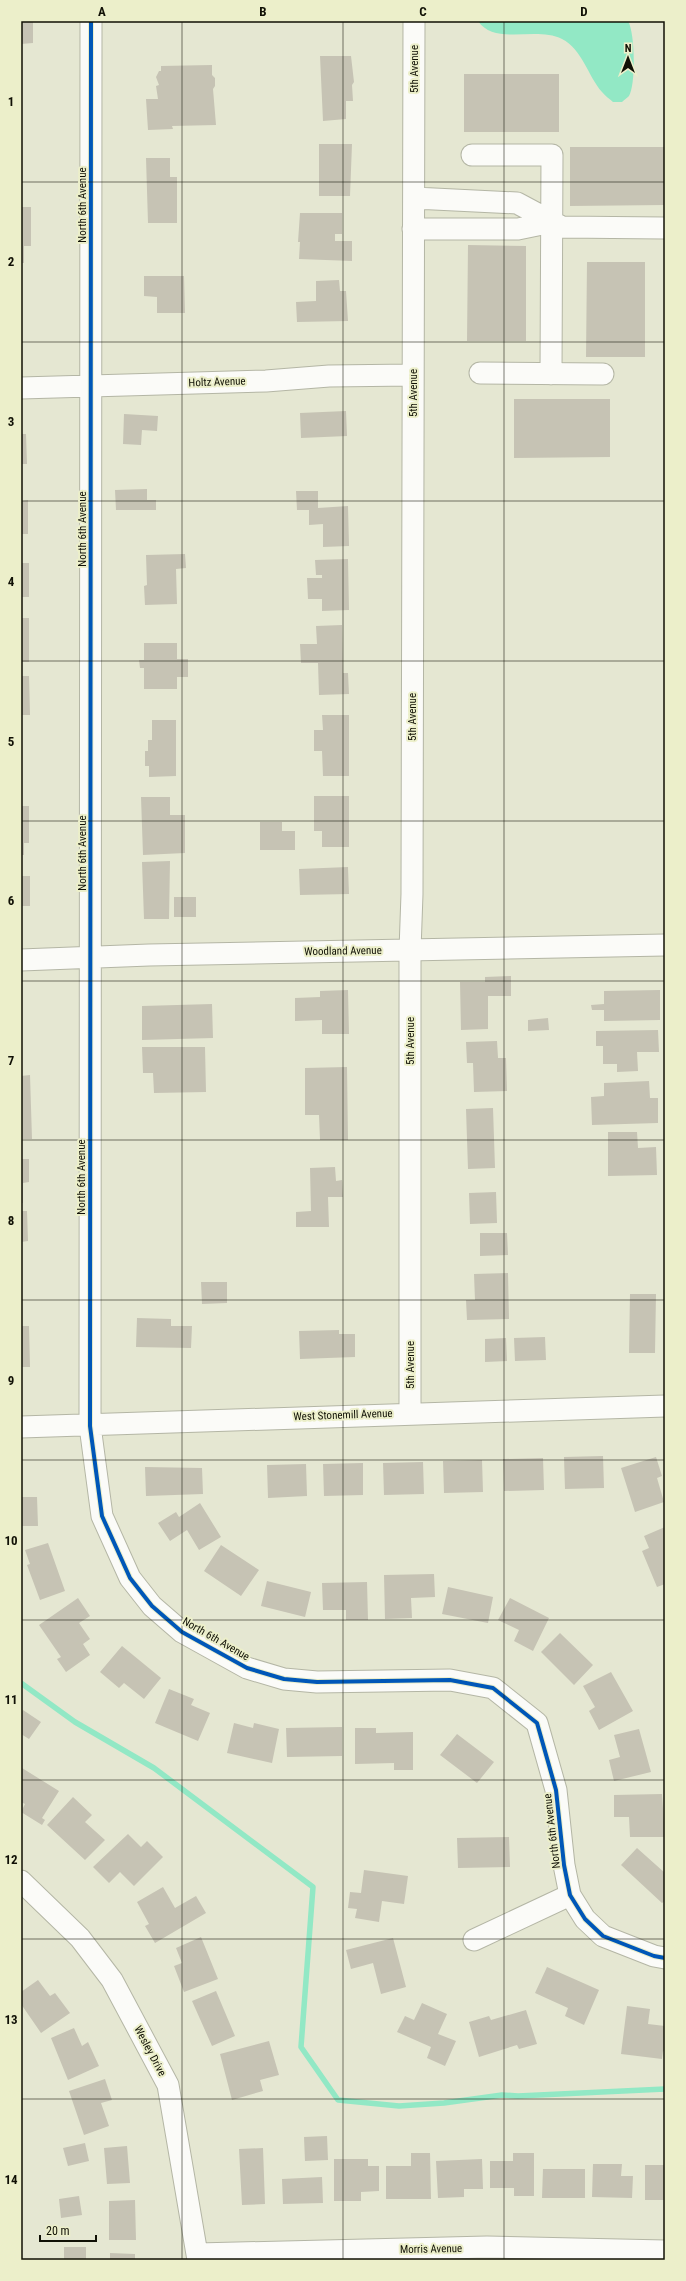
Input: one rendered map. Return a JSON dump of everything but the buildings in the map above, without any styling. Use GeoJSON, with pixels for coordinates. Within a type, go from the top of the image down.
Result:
{"type":"FeatureCollection","features":[{"type":"Feature","properties":{"kind":"street","name":"North 6th Avenue"},"geometry":{"type":"LineString","coordinates":[[91,21],[90,1426],[102,1516],[130,1578],[152,1606],[182,1632],[247,1668],[284,1679],[317,1682],[450,1680],[493,1688],[537,1724],[556,1790],[564,1865],[570,1895],[586,1919],[603,1936],[654,1956],[665,1958]]}},
{"type":"Feature","properties":{"kind":"street","name":"5th Avenue"},"geometry":{"type":"LineString","coordinates":[[410,1413],[410,950],[412,894],[414,21]]}},
{"type":"Feature","properties":{"kind":"street"},"geometry":{"type":"LineString","coordinates":[[472,155],[552,155],[551,374]]}},
{"type":"Feature","properties":{"kind":"street"},"geometry":{"type":"LineString","coordinates":[[414,198],[517,203],[562,227],[664,228]]}},
{"type":"Feature","properties":{"kind":"street"},"geometry":{"type":"LineString","coordinates":[[414,229],[518,229],[552,222]]}},
{"type":"Feature","properties":{"kind":"street"},"geometry":{"type":"LineString","coordinates":[[480,373],[603,374]]}},
{"type":"Feature","properties":{"kind":"street","name":"Holtz Avenue"},"geometry":{"type":"LineString","coordinates":[[21,388],[266,381],[329,376],[412,375]]}},
{"type":"Feature","properties":{"kind":"street","name":"Woodland Avenue"},"geometry":{"type":"LineString","coordinates":[[21,960],[90,957],[665,945]]}},
{"type":"Feature","properties":{"kind":"street","name":"West Stonemill Avenue"},"geometry":{"type":"LineString","coordinates":[[21,1427],[90,1426],[410,1413],[665,1406]]}},
{"type":"Feature","properties":{"kind":"street","name":"Wesley Drive"},"geometry":{"type":"LineString","coordinates":[[21,1881],[80,1938],[112,1980],[168,2085],[198,2257]]}},
{"type":"Feature","properties":{"kind":"street"},"geometry":{"type":"LineString","coordinates":[[474,1940],[570,1895]]}},
{"type":"Feature","properties":{"kind":"street","name":"Morris Avenue"},"geometry":{"type":"LineString","coordinates":[[198,2257],[665,2251]]}},
{"type":"Feature","properties":{"kind":"shaded area"},"geometry":{"type":"Polygon","coordinates":[[[478,21],[628,21],[632,36],[634,58],[633,81],[629,96],[622,102],[613,102],[597,86],[575,49],[562,39],[540,34],[495,33],[485,28],[478,21]]]}},
{"type":"Feature","properties":{"kind":"waterway"},"geometry":{"type":"LineString","coordinates":[[21,1683],[75,1722],[154,1768],[313,1887],[301,2047],[338,2100],[399,2106],[444,2103],[502,2095],[518,2096],[665,2089]]}},
{"type":"Feature","properties":{"kind":"cycle path"},"geometry":{"type":"LineString","coordinates":[[91,21],[90,1426],[102,1516],[130,1578],[152,1606],[182,1632],[247,1668],[284,1679],[317,1682],[450,1680],[493,1688],[537,1723],[556,1790],[564,1865],[570,1895],[585,1919],[603,1936],[654,1956],[665,1958]]}}]}
